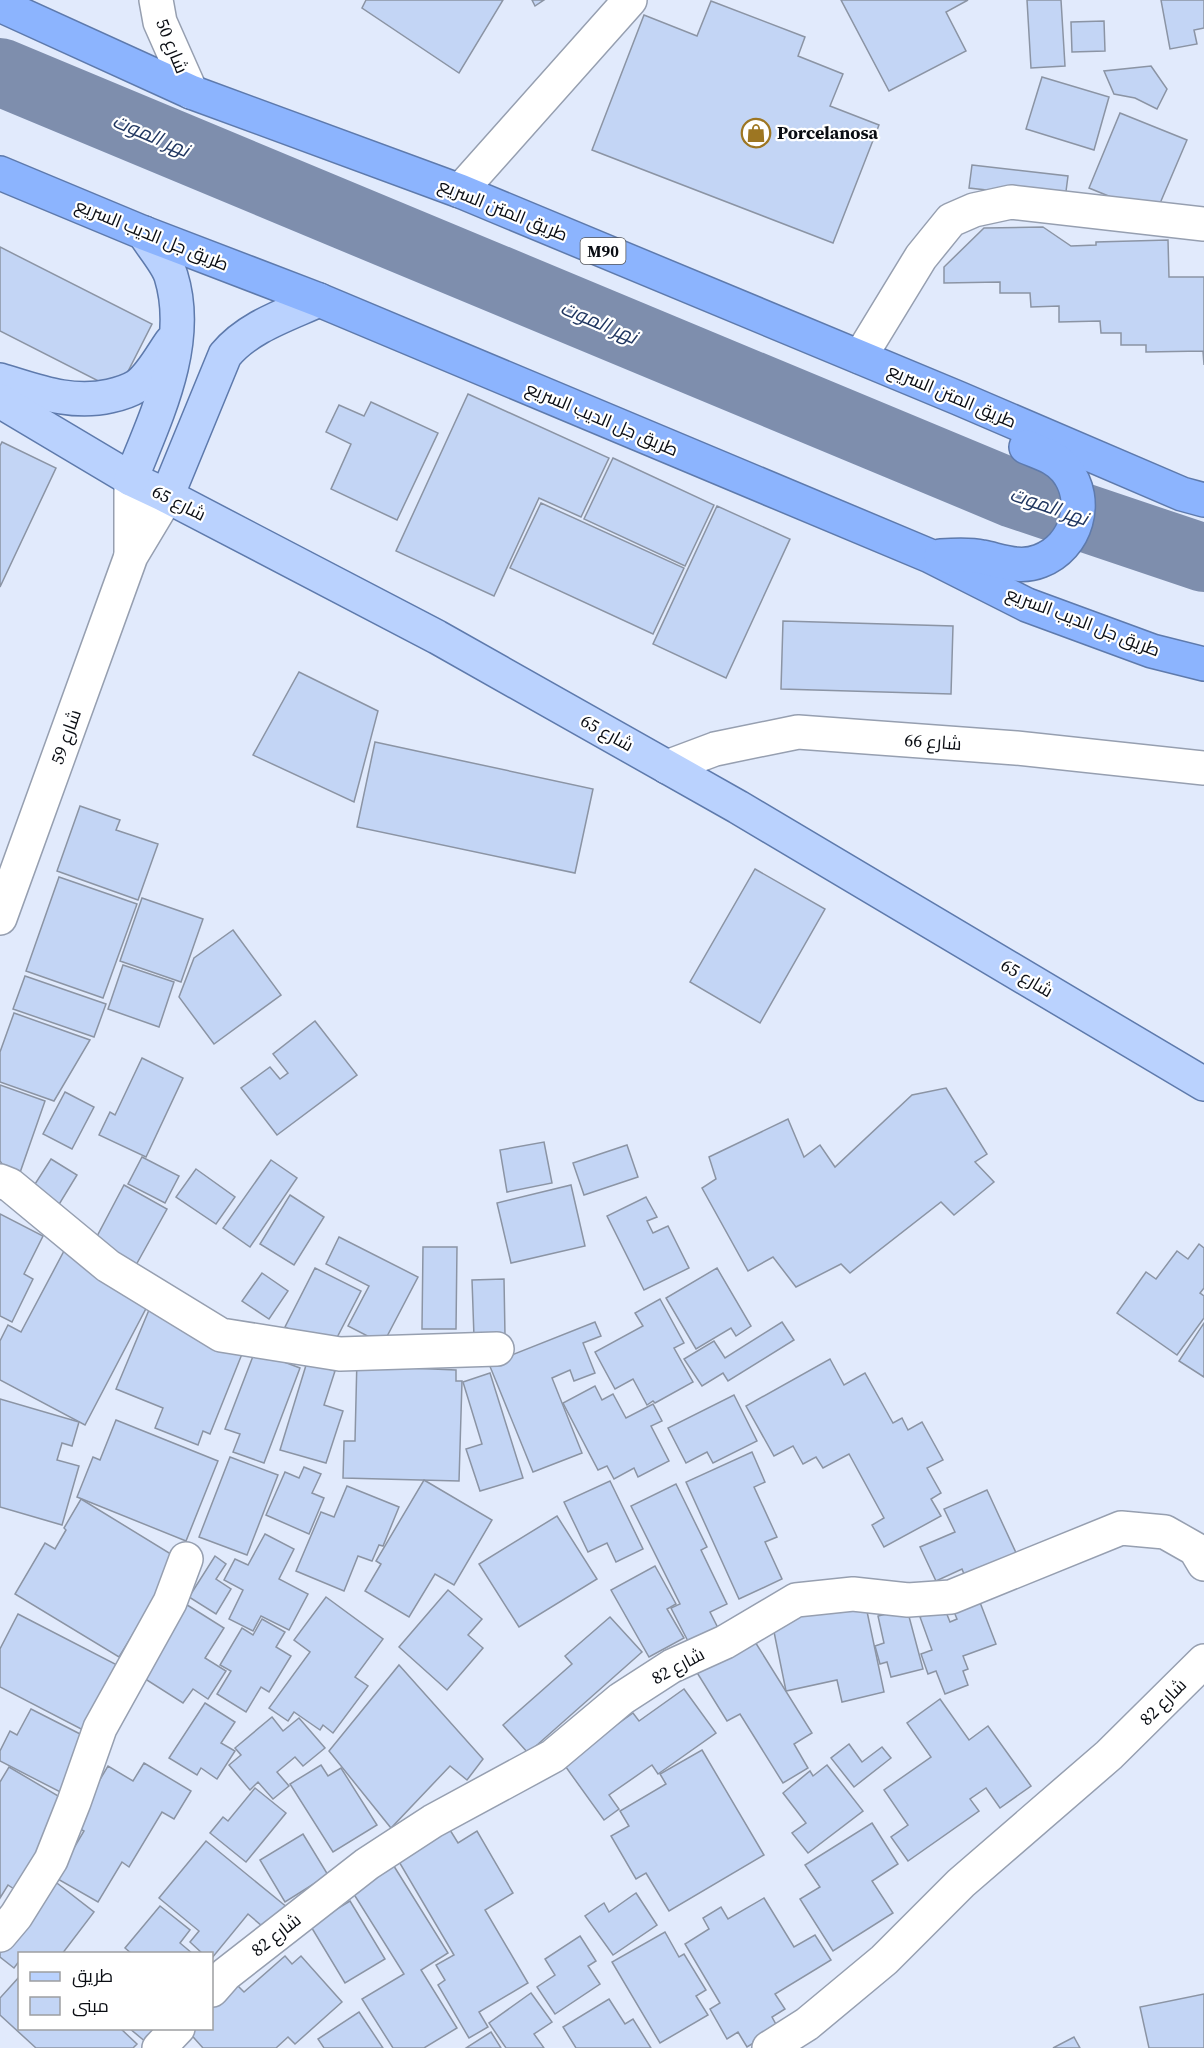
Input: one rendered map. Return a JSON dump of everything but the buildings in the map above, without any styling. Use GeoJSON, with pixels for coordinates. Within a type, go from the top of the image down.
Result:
{"type":"FeatureCollection","features":[{"type":"Feature","properties":{"kind":"highway","name":"طريق المتن السريع"},"geometry":{"type":"LineString","coordinates":[[0,4],[191,92],[460,191],[958,398],[1182,494],[1204,500]]}},
{"type":"Feature","properties":{"kind":"highway","name":"طريق جل الديب السريع"},"geometry":{"type":"LineString","coordinates":[[0,173],[144,233],[319,300],[930,556],[1027,605],[1152,651],[1204,664]]}},
{"type":"Feature","properties":{"kind":"highway"},"geometry":{"type":"LineString","coordinates":[[930,556],[980,556],[1012,565],[1026,565],[1040,561],[1063,546],[1076,521],[1077,494],[1065,469],[1054,459],[994,432],[958,398]]}},
{"type":"Feature","properties":{"kind":"main road"},"geometry":{"type":"LineString","coordinates":[[131,479],[169,375],[176,335],[177,302],[170,273],[144,233]]}},
{"type":"Feature","properties":{"kind":"main road"},"geometry":{"type":"LineString","coordinates":[[167,496],[225,356],[246,334],[319,300]]}},
{"type":"Feature","properties":{"kind":"main road"},"geometry":{"type":"LineString","coordinates":[[0,380],[34,391],[72,399],[95,399],[121,393],[137,386],[153,369],[176,335]]}},
{"type":"Feature","properties":{"kind":"main road","name":"شارع 65"},"geometry":{"type":"LineString","coordinates":[[0,401],[131,479],[437,637],[738,807],[1204,1084]]}},
{"type":"Feature","properties":{"kind":"street","name":"شارع 50"},"geometry":{"type":"LineString","coordinates":[[156,0],[160,22],[191,92]]}},
{"type":"Feature","properties":{"kind":"street"},"geometry":{"type":"LineString","coordinates":[[460,191],[630,0]]}},
{"type":"Feature","properties":{"kind":"street"},"geometry":{"type":"LineString","coordinates":[[860,357],[921,256],[951,220],[974,210],[1011,202],[1204,224]]}},
{"type":"Feature","properties":{"kind":"street","name":"شارع 59"},"geometry":{"type":"LineString","coordinates":[[131,479],[131,556]]}},
{"type":"Feature","properties":{"kind":"street","name":"شارع 59"},"geometry":{"type":"LineString","coordinates":[[0,918],[131,556],[167,496]]}},
{"type":"Feature","properties":{"kind":"street","name":"شارع 66"},"geometry":{"type":"LineString","coordinates":[[667,767],[715,749],[798,732],[1016,748],[1204,768]]}},
{"type":"Feature","properties":{"kind":"street"},"geometry":{"type":"LineString","coordinates":[[0,1181],[10,1185],[108,1266],[221,1335],[340,1354],[497,1349]]}},
{"type":"Feature","properties":{"kind":"street","name":"شارع 82"},"geometry":{"type":"LineString","coordinates":[[213,1989],[226,1974],[367,1864],[433,1821],[553,1756],[621,1699],[672,1666],[725,1642],[796,1600],[853,1594],[908,1600],[951,1597],[1121,1528],[1165,1532],[1195,1549],[1204,1564]]}},
{"type":"Feature","properties":{"kind":"street"},"geometry":{"type":"LineString","coordinates":[[0,1935],[16,1916],[51,1860],[100,1728],[170,1602],[186,1559]]}},
{"type":"Feature","properties":{"kind":"street","name":"شارع 82"},"geometry":{"type":"LineString","coordinates":[[769,2048],[807,2024],[884,1960],[961,1883],[1109,1755],[1204,1661]]}},
{"type":"Feature","properties":{"kind":"street"},"geometry":{"type":"LineString","coordinates":[[159,2048],[175,2030]]}},
{"type":"Feature","properties":{"kind":"waterway","name":"نهر الموت"},"geometry":{"type":"LineString","coordinates":[[0,72],[1014,494],[1204,558]]}},
{"type":"Feature","properties":{"kind":"place","name":"Porcelanosa"},"geometry":{"type":"Point","coordinates":[756,133]}}]}
